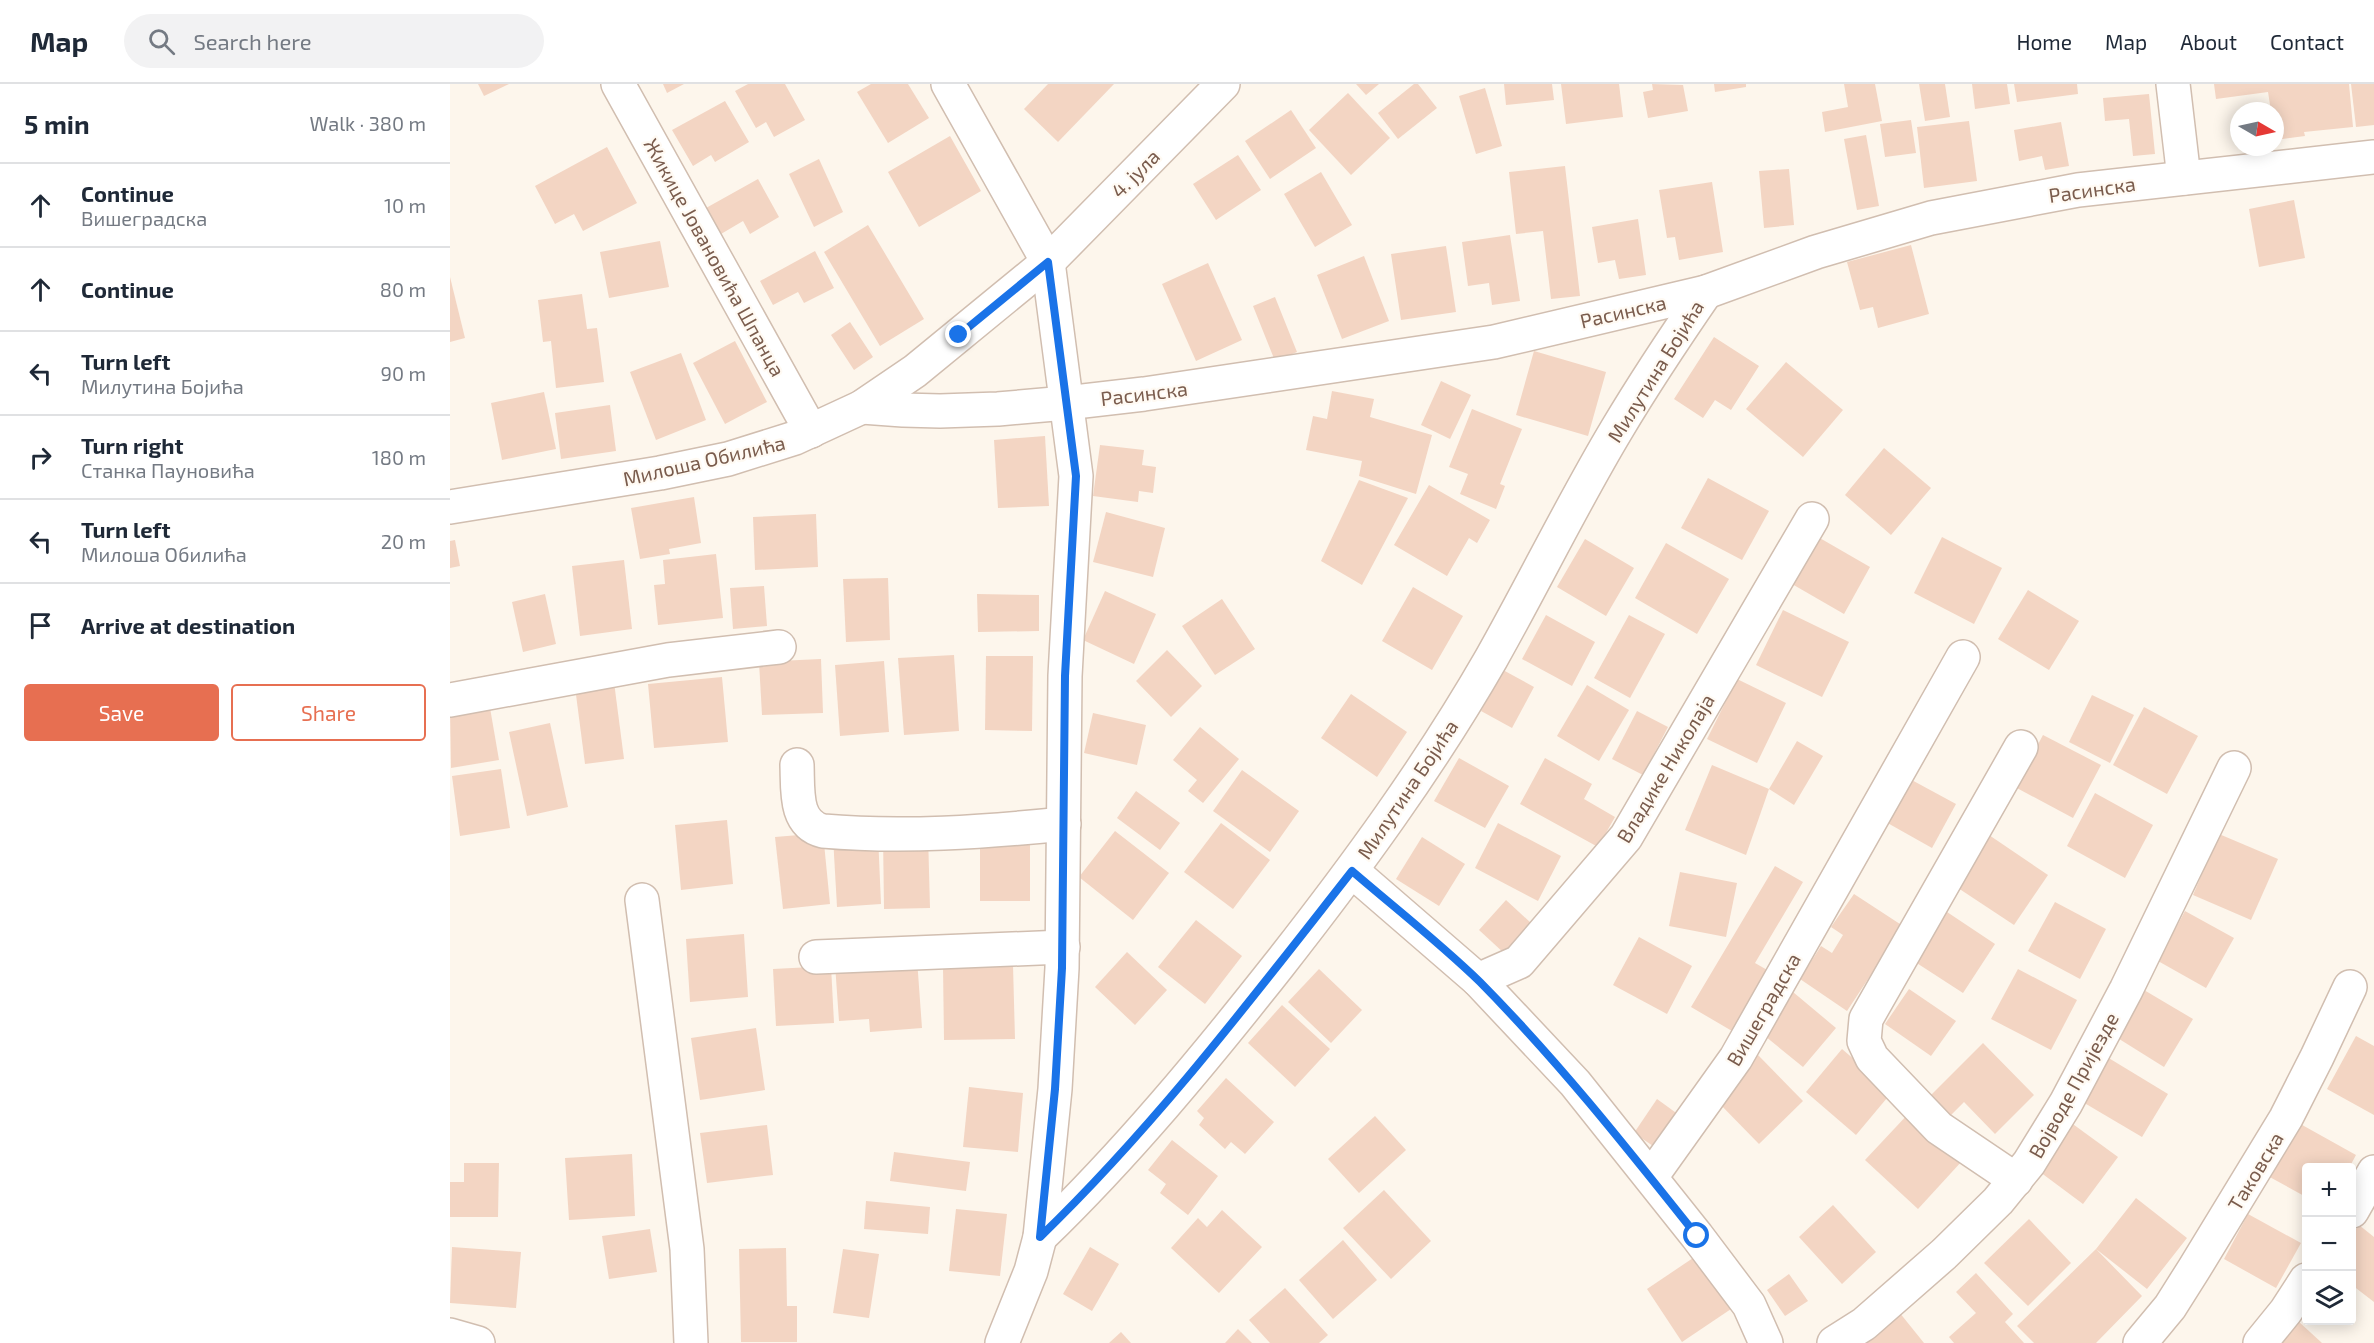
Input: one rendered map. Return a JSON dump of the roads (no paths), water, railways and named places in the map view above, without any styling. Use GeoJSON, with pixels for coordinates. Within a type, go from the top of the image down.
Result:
{"type":"FeatureCollection","features":[{"type":"Feature","properties":{"kind":"street","name":"Жикице Јовановића Шпанца"},"geometry":{"type":"LineString","coordinates":[[618,84],[811,430]]}},
{"type":"Feature","properties":{"kind":"street"},"geometry":{"type":"LineString","coordinates":[[948,84],[1048,262],[1076,476],[1065,676],[1063,947],[1055,1089],[1040,1237],[1031,1271],[1002,1343]]}},
{"type":"Feature","properties":{"kind":"street","name":"4. јула"},"geometry":{"type":"LineString","coordinates":[[1048,262],[1223,84]]}},
{"type":"Feature","properties":{"kind":"street"},"geometry":{"type":"LineString","coordinates":[[2173,84],[2184,178]]}},
{"type":"Feature","properties":{"kind":"street","name":"Расинска"},"geometry":{"type":"LineString","coordinates":[[862,406],[940,411],[1066,403],[1144,394],[1494,342],[1706,291],[1816,252],[1930,218],[2078,190],[2374,157]]}},
{"type":"Feature","properties":{"kind":"street","name":"Милоша Обилића"},"geometry":{"type":"LineString","coordinates":[[450,507],[660,473],[765,449],[862,406],[915,370],[1048,262]]}},
{"type":"Feature","properties":{"kind":"street","name":"Милутина Бојића"},"geometry":{"type":"LineString","coordinates":[[1040,1237],[1141,1133],[1234,1021],[1352,871],[1428,761],[1490,660],[1616,430],[1706,291]]}},
{"type":"Feature","properties":{"kind":"street","name":"Владике Николаја"},"geometry":{"type":"LineString","coordinates":[[1478,980],[1520,962],[1626,837],[1812,519]]}},
{"type":"Feature","properties":{"kind":"street"},"geometry":{"type":"LineString","coordinates":[[450,700],[668,660],[779,647]]}},
{"type":"Feature","properties":{"kind":"street","name":"Вишеградска"},"geometry":{"type":"LineString","coordinates":[[1651,1177],[1736,1058],[1963,657]]}},
{"type":"Feature","properties":{"kind":"street"},"geometry":{"type":"LineString","coordinates":[[2016,1180],[1939,1128],[1872,1058],[1864,1041],[1866,1019],[2021,747]]}},
{"type":"Feature","properties":{"kind":"street"},"geometry":{"type":"LineString","coordinates":[[796,765],[799,808],[804,819],[814,828],[823,831],[906,834],[1006,830],[1064,824]]}},
{"type":"Feature","properties":{"kind":"street","name":"Војводе Пријезде"},"geometry":{"type":"LineString","coordinates":[[1834,1343],[1864,1324],[1944,1254],[1998,1201],[2049,1133],[2177,888],[2234,768]]}},
{"type":"Feature","properties":{"kind":"street"},"geometry":{"type":"LineString","coordinates":[[1352,871],[1478,980],[1575,1083],[1651,1177],[1749,1305],[1766,1343]]}},
{"type":"Feature","properties":{"kind":"street"},"geometry":{"type":"LineString","coordinates":[[642,900],[687,1249],[691,1343]]}},
{"type":"Feature","properties":{"kind":"street"},"geometry":{"type":"LineString","coordinates":[[816,957],[1063,947]]}},
{"type":"Feature","properties":{"kind":"street","name":"Таковска"},"geometry":{"type":"LineString","coordinates":[[2140,1343],[2170,1307],[2286,1118],[2350,987]]}},
{"type":"Feature","properties":{"kind":"street"},"geometry":{"type":"LineString","coordinates":[[2356,1204],[2374,1172]]}},
{"type":"Feature","properties":{"kind":"street"},"geometry":{"type":"LineString","coordinates":[[2260,1343],[2302,1287]]}},
{"type":"Feature","properties":{"kind":"street"},"geometry":{"type":"LineString","coordinates":[[450,1335],[478,1343]]}}]}
